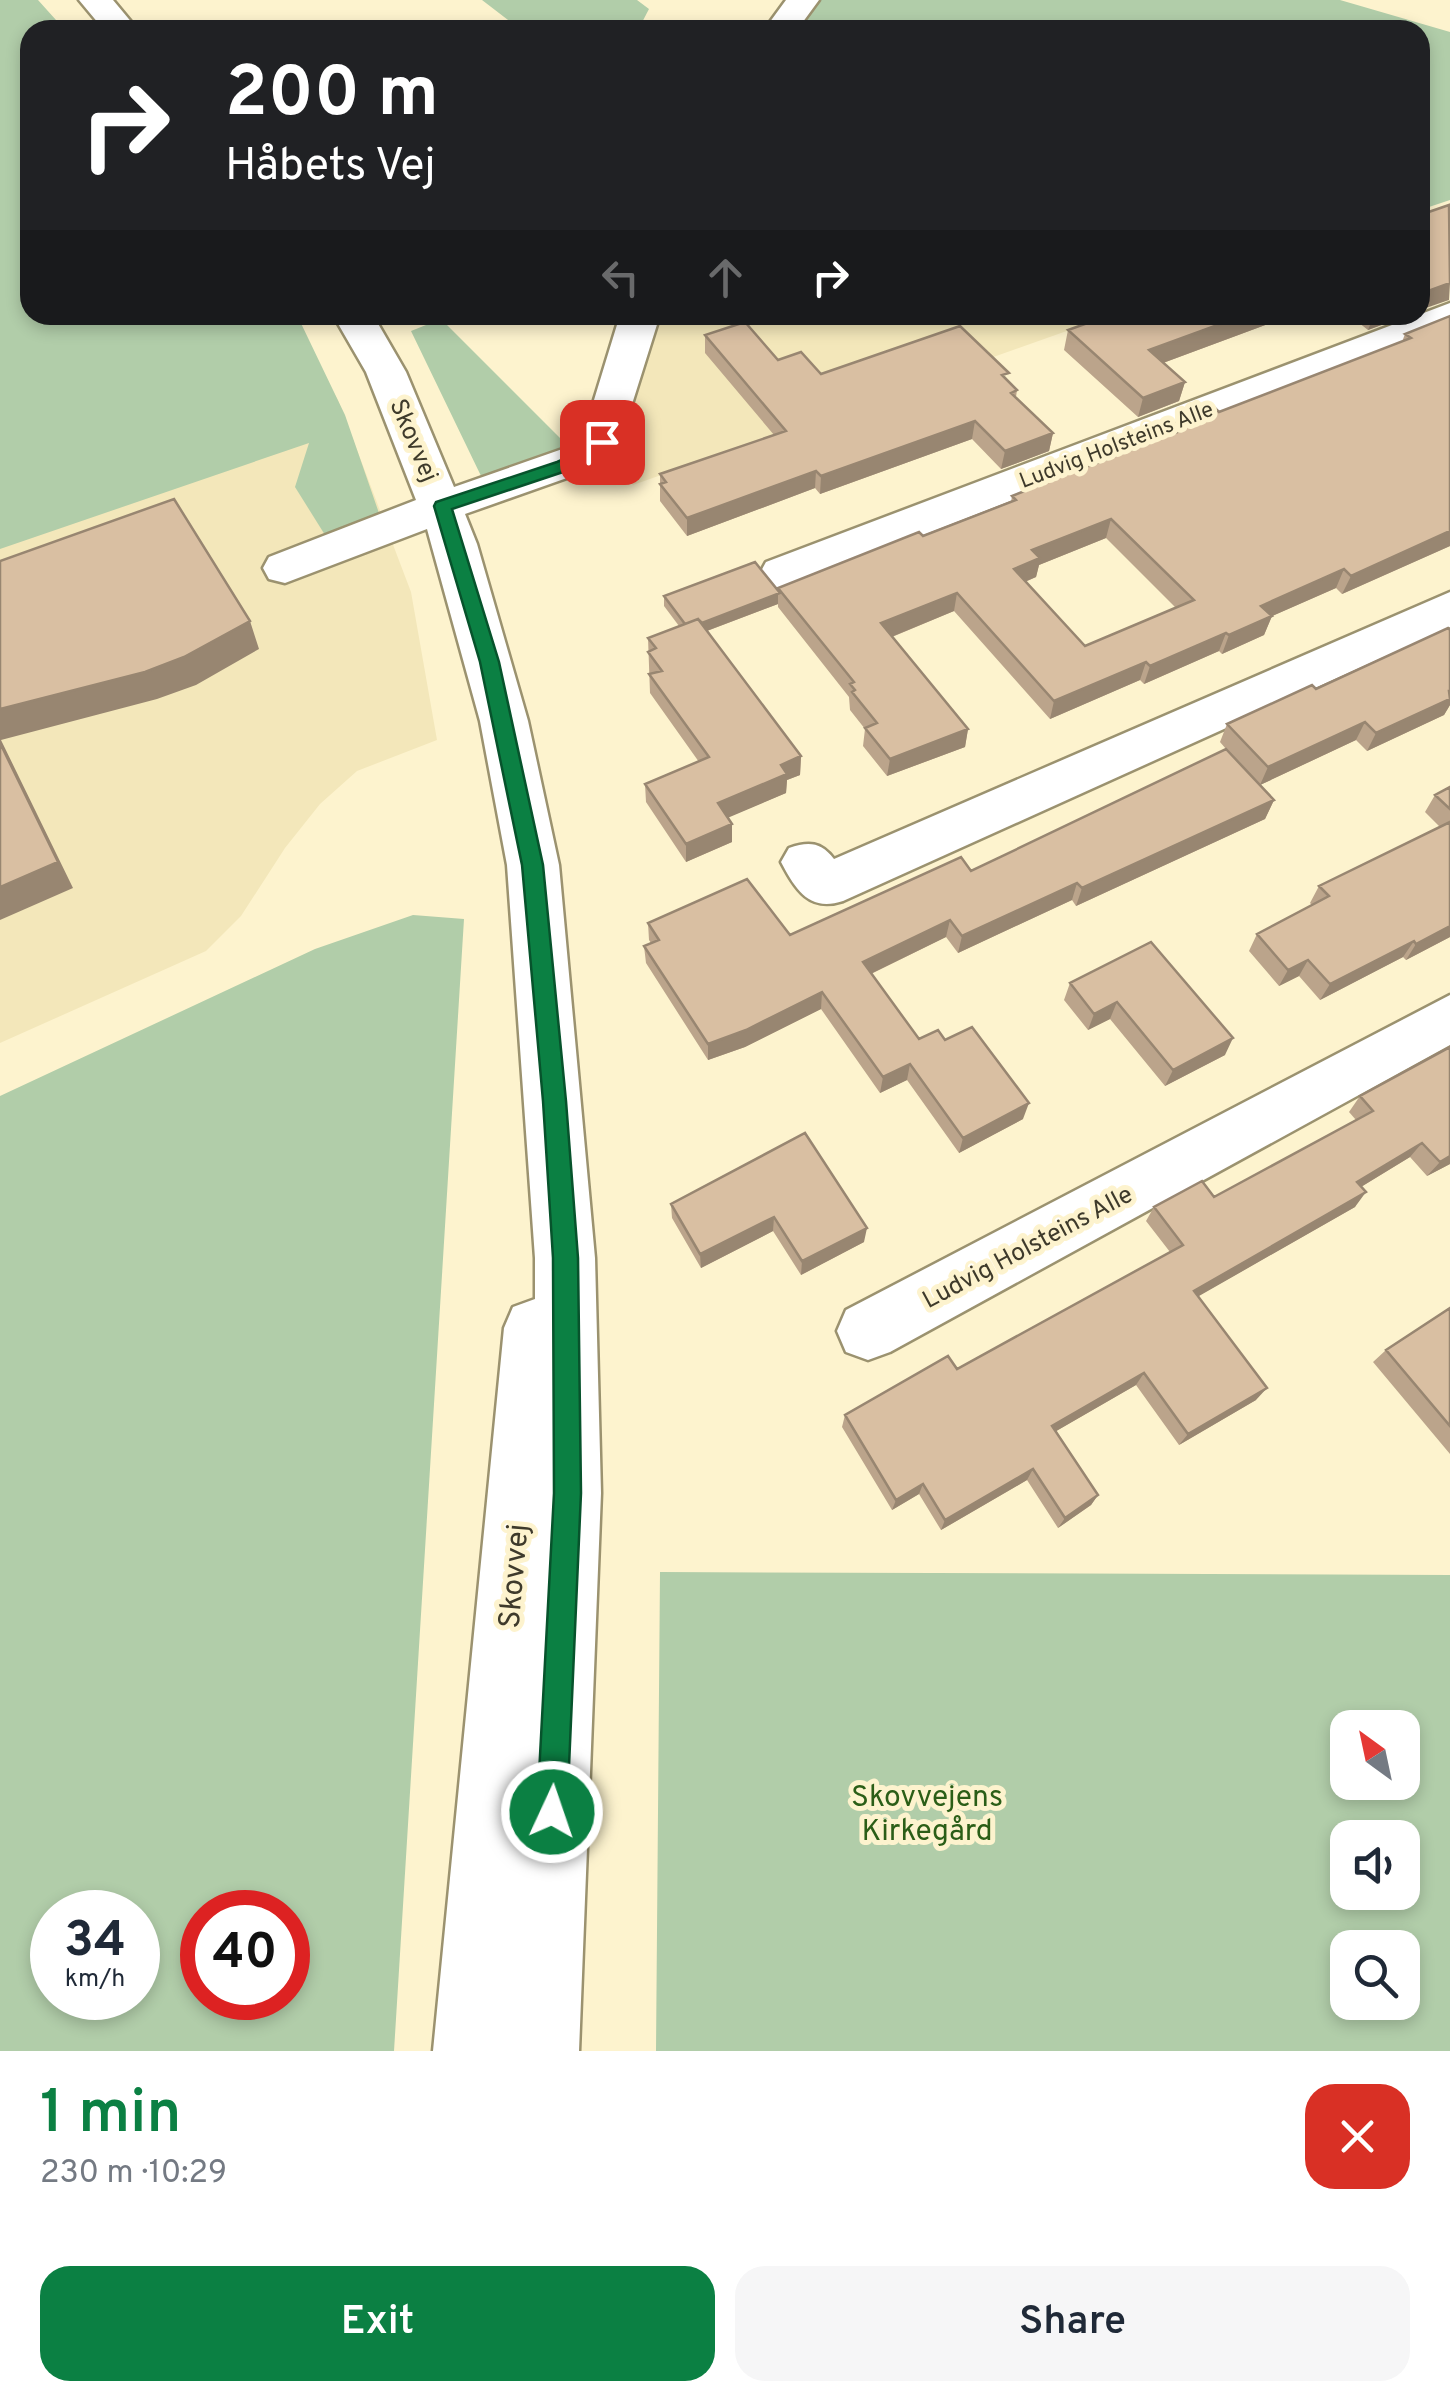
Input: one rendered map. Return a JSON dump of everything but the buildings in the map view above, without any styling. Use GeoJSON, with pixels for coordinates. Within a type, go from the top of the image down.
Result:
{"type":"FeatureCollection","features":[{"type":"Feature","properties":{"kind":"street"},"geometry":{"type":"LineString","coordinates":[[94,0],[113,20]]}},
{"type":"Feature","properties":{"kind":"street"},"geometry":{"type":"LineString","coordinates":[[788,20],[803,0]]}},
{"type":"Feature","properties":{"kind":"street","name":"Skovvej"},"geometry":{"type":"LineString","coordinates":[[359,325],[386,372],[442,506],[490,662],[533,865],[565,1258],[568,1493],[540,2051]]}},
{"type":"Feature","properties":{"kind":"street"},"geometry":{"type":"LineString","coordinates":[[285,568],[442,506],[586,456],[602,442],[637,325]]}},
{"type":"Feature","properties":{"kind":"street","name":"Ludvig Holsteins Alle"},"geometry":{"type":"LineString","coordinates":[[782,573],[1424,325]]}},
{"type":"Feature","properties":{"kind":"street"},"geometry":{"type":"LineString","coordinates":[[807,862],[824,886],[1450,608]]}},
{"type":"Feature","properties":{"kind":"street","name":"Ludvig Holsteins Alle"},"geometry":{"type":"LineString","coordinates":[[868,1331],[1450,1018]]}},
{"type":"Feature","properties":{"kind":"street","name":"Skovvej"},"geometry":{"type":"LineString","coordinates":[[472,2051],[554,1101]]}},
{"type":"Feature","properties":{"kind":"shaded area"},"geometry":{"type":"Polygon","coordinates":[[[653,325],[1084,325],[633,485],[613,460],[653,325]]]}},
{"type":"Feature","properties":{"kind":"shaded area"},"geometry":{"type":"Polygon","coordinates":[[[296,326],[338,400],[411,592],[437,740],[357,771],[320,804],[285,848],[241,916],[206,951],[0,1043],[0,426],[296,326]]]}},
{"type":"Feature","properties":{"kind":"green space"},"geometry":{"type":"Polygon","coordinates":[[[0,0],[38,0],[56,20],[20,20],[20,325],[302,325],[345,415],[380,516],[325,535],[295,487],[309,443],[0,549],[0,0]]]}},
{"type":"Feature","properties":{"kind":"green space"},"geometry":{"type":"Polygon","coordinates":[[[482,0],[637,0],[649,9],[643,20],[508,20],[482,0]]]}},
{"type":"Feature","properties":{"kind":"green space"},"geometry":{"type":"Polygon","coordinates":[[[810,0],[1340,0],[1409,20],[795,20],[810,0]]]}},
{"type":"Feature","properties":{"kind":"green space"},"geometry":{"type":"Polygon","coordinates":[[[1430,26],[1450,32],[1450,200],[1430,207],[1430,26]]]}},
{"type":"Feature","properties":{"kind":"green space"},"geometry":{"type":"Polygon","coordinates":[[[426,325],[447,325],[569,447],[482,478],[411,331],[426,325]]]}},
{"type":"Feature","properties":{"kind":"green space"},"geometry":{"type":"Polygon","coordinates":[[[413,915],[464,919],[394,2051],[0,2051],[0,1096],[315,949],[413,915]]]}},
{"type":"Feature","properties":{"kind":"green space","name":"Skovvejens Kirkegård"},"geometry":{"type":"Polygon","coordinates":[[[660,1572],[1450,1575],[1450,2051],[656,2051],[660,1572]]]}},
{"type":"Feature","properties":{"kind":"route"},"geometry":{"type":"LineString","coordinates":[[552,1812],[568,1493],[565,1258],[554,1101],[533,865],[490,662],[442,506],[563,466],[586,456],[602,442]]}}]}
